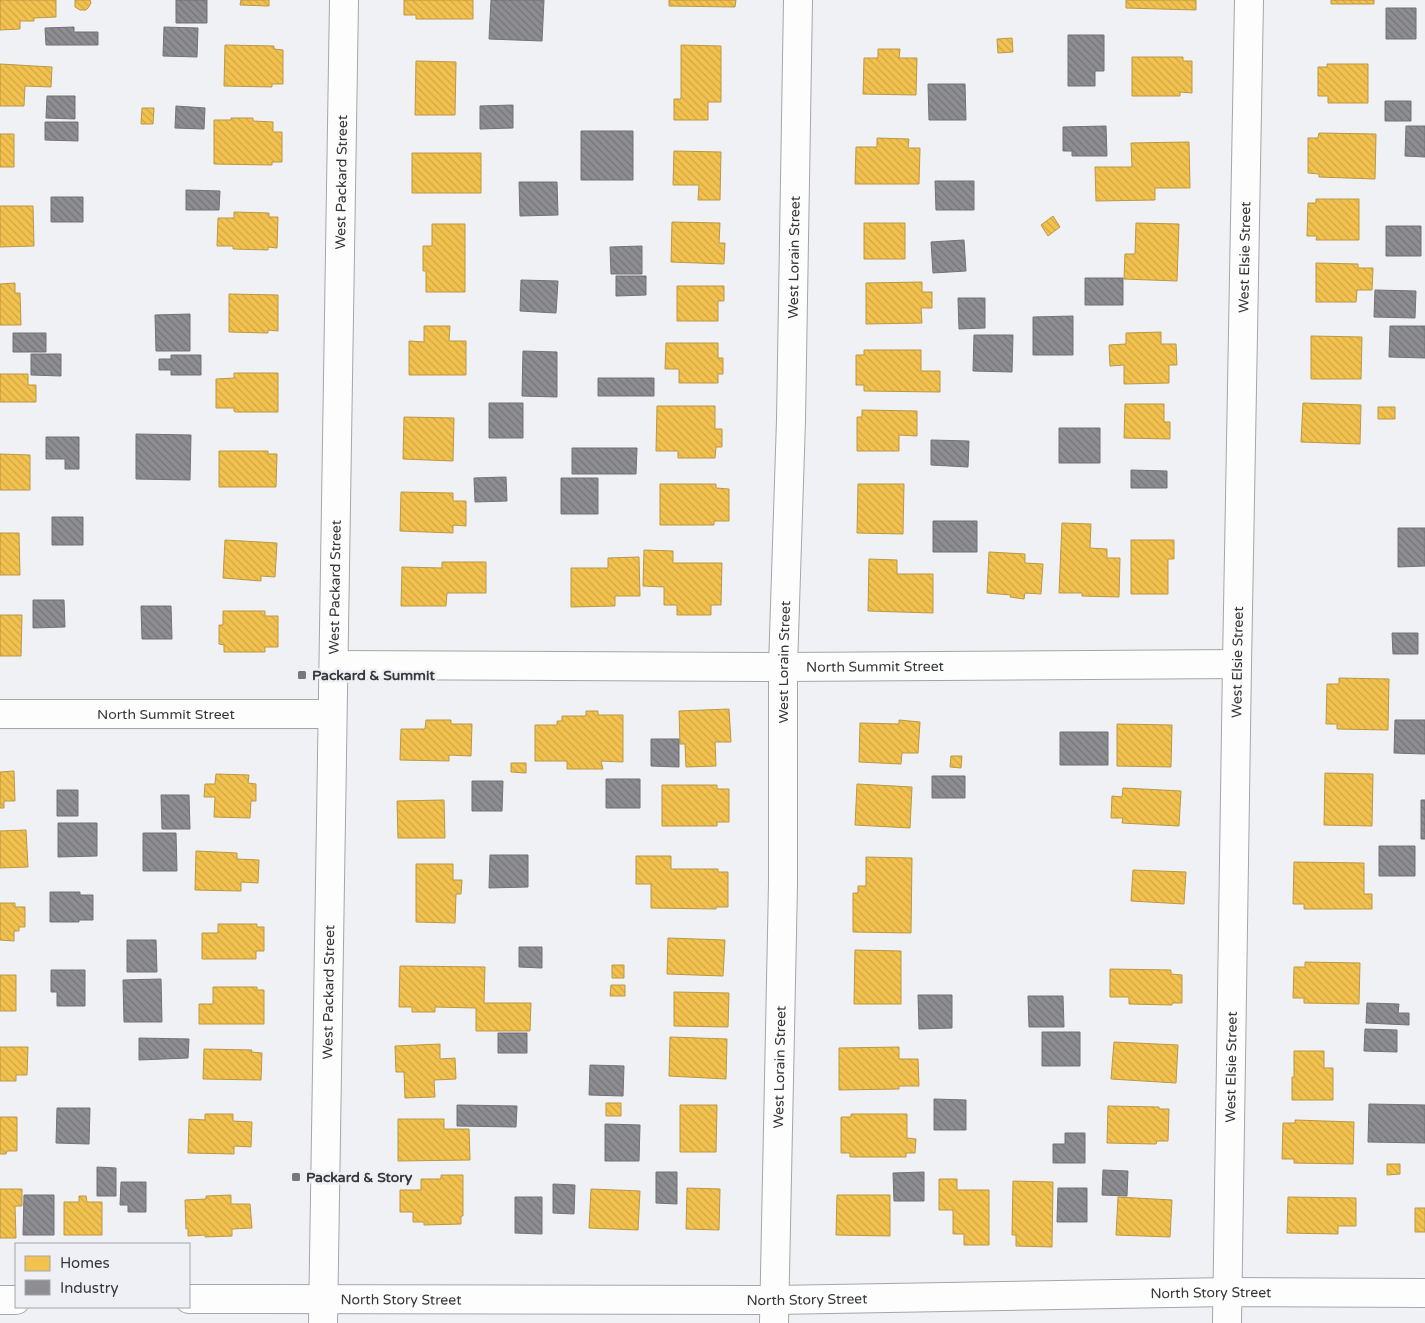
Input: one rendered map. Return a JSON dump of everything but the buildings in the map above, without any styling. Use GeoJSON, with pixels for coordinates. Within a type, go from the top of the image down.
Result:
{"type":"FeatureCollection","features":[{"type":"Feature","properties":{"kind":"street","name":"West Packard Street"},"geometry":{"type":"LineString","coordinates":[[323,1311],[344,0]]}},
{"type":"Feature","properties":{"kind":"street","name":"West Lorain Street"},"geometry":{"type":"LineString","coordinates":[[774,1312],[783,884],[783,667],[791,420],[798,0]]}},
{"type":"Feature","properties":{"kind":"street","name":"West Elsie Street"},"geometry":{"type":"LineString","coordinates":[[1227,1323],[1236,664],[1249,0]]}},
{"type":"Feature","properties":{"kind":"street","name":"North Summit Street"},"geometry":{"type":"LineString","coordinates":[[334,665],[783,667],[1236,664]]}},
{"type":"Feature","properties":{"kind":"street","name":"North Summit Street"},"geometry":{"type":"LineString","coordinates":[[0,714],[332,714]]}},
{"type":"Feature","properties":{"kind":"street","name":"North Story Street"},"geometry":{"type":"LineString","coordinates":[[190,1300],[323,1311],[774,1312],[1228,1292],[1425,1293]]}},
{"type":"Feature","properties":{"kind":"street"},"geometry":{"type":"LineString","coordinates":[[0,1300],[15,1300]]}},
{"type":"Feature","properties":{"kind":"place","name":"Packard & Summit"},"geometry":{"type":"Point","coordinates":[302,675]}},
{"type":"Feature","properties":{"kind":"place","name":"Packard & Story"},"geometry":{"type":"Point","coordinates":[296,1177]}}]}
